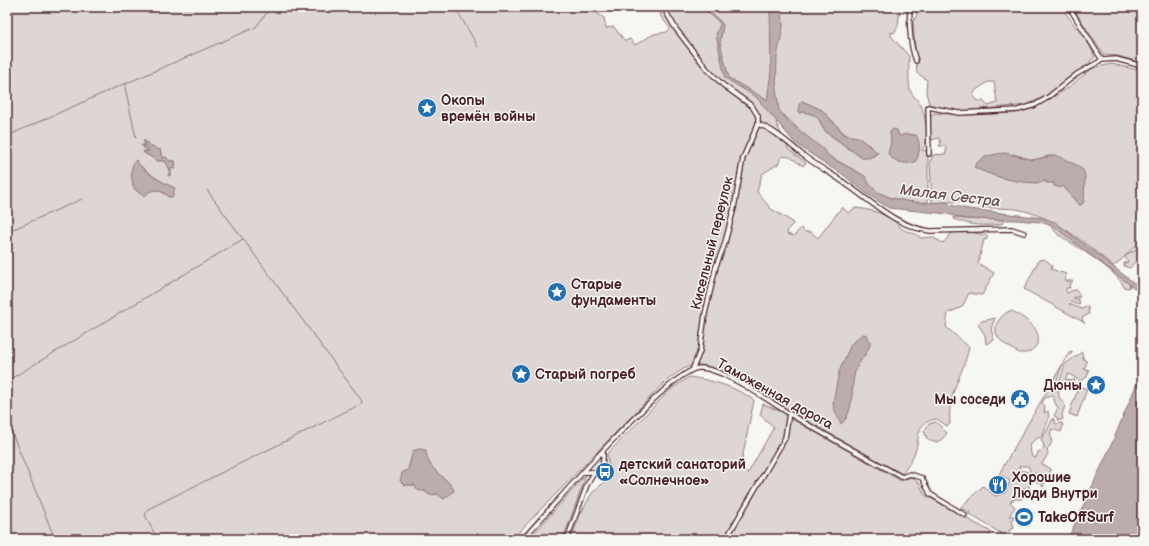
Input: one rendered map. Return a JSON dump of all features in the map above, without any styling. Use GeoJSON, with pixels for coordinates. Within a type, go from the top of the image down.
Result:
{"type":"FeatureCollection","features":[{"type":"Feature","properties":{"kind":"street"},"geometry":{"type":"LineString","coordinates":[[663,7],[683,39],[707,69],[756,111],[758,124],[767,127],[810,161],[847,185],[885,213],[922,230],[1012,229],[1024,233]]}},
{"type":"Feature","properties":{"kind":"street"},"geometry":{"type":"LineString","coordinates":[[910,7],[913,53],[916,60]]}},
{"type":"Feature","properties":{"kind":"street"},"geometry":{"type":"LineString","coordinates":[[1069,7],[1102,60]]}},
{"type":"Feature","properties":{"kind":"street"},"geometry":{"type":"LineString","coordinates":[[929,154],[928,107],[959,113],[1018,110],[1035,105],[1048,98],[1077,74],[1102,60],[1116,58],[1142,66]]}},
{"type":"Feature","properties":{"kind":"street","name":"Кисельный переулок"},"geometry":{"type":"LineString","coordinates":[[693,368],[700,351],[705,314],[716,266],[724,246],[736,199],[744,158],[758,124]]}},
{"type":"Feature","properties":{"kind":"street"},"geometry":{"type":"LineString","coordinates":[[523,539],[583,472],[654,397],[681,375],[693,368]]}},
{"type":"Feature","properties":{"kind":"street","name":"Таможенная дорога"},"geometry":{"type":"LineString","coordinates":[[693,368],[713,370],[762,396],[902,477],[910,474],[922,478],[930,494],[965,515]]}},
{"type":"Feature","properties":{"kind":"street"},"geometry":{"type":"LineString","coordinates":[[726,539],[785,438],[789,413]]}},
{"type":"Feature","properties":{"kind":"street"},"geometry":{"type":"LineString","coordinates":[[567,539],[587,485],[594,473],[602,467],[604,462],[603,452]]}},
{"type":"Feature","properties":{"kind":"street"},"geometry":{"type":"LineString","coordinates":[[583,472],[594,473]]}},
{"type":"Feature","properties":{"kind":"shaded area"},"geometry":{"type":"Polygon","coordinates":[[[7,7],[589,7],[604,18],[606,28],[614,27],[625,41],[630,39],[635,45],[654,34],[667,32],[670,28],[661,17],[659,8],[656,7],[863,7],[875,12],[881,10],[876,7],[900,7],[898,26],[894,33],[891,32],[891,36],[909,56],[910,90],[921,105],[924,114],[927,137],[925,146],[922,150],[928,151],[928,202],[910,203],[874,191],[863,175],[823,153],[784,115],[776,123],[789,150],[806,163],[803,166],[790,157],[782,156],[778,164],[762,174],[757,192],[771,209],[791,221],[793,224],[788,229],[787,234],[794,236],[801,228],[805,232],[811,232],[818,238],[842,207],[848,213],[855,208],[876,212],[891,219],[902,229],[921,238],[932,237],[943,243],[952,233],[962,231],[987,235],[987,239],[984,240],[978,263],[994,273],[982,295],[969,293],[962,307],[948,313],[946,327],[969,347],[953,393],[950,424],[947,426],[937,419],[925,423],[922,426],[915,452],[902,474],[713,368],[693,365],[666,381],[512,539],[7,539],[7,7]],[[802,101],[804,112],[815,115],[826,132],[862,158],[874,156],[875,151],[869,145],[846,135],[822,110],[802,101]],[[145,145],[143,147],[149,151],[143,151],[144,153],[158,161],[165,161],[169,168],[169,175],[171,167],[176,167],[175,161],[169,162],[166,157],[162,158],[162,154],[153,146],[148,148],[145,145]],[[136,160],[132,169],[133,188],[144,196],[152,189],[158,190],[167,195],[173,187],[153,176],[136,160]],[[413,451],[408,470],[402,473],[404,485],[414,485],[430,495],[437,494],[442,478],[436,473],[426,458],[413,451]]]}},
{"type":"Feature","properties":{"kind":"shaded area","name":"Малая Сестра"},"geometry":{"type":"Polygon","coordinates":[[[702,7],[705,7],[723,25],[720,43],[729,78],[767,100],[771,72],[770,7],[782,7],[783,27],[777,57],[776,89],[779,110],[790,123],[823,149],[830,157],[865,176],[870,185],[878,192],[891,198],[906,201],[926,203],[947,202],[950,205],[969,209],[1043,218],[1055,222],[1142,289],[1142,294],[1053,226],[1040,222],[1017,220],[965,219],[948,214],[889,208],[867,194],[841,173],[795,143],[756,97],[725,78],[716,34],[720,25],[719,22],[702,7]]]}},
{"type":"Feature","properties":{"kind":"shaded area"},"geometry":{"type":"Polygon","coordinates":[[[914,7],[1061,7],[1090,46],[1095,57],[1090,61],[1090,63],[1047,95],[1027,105],[961,111],[943,109],[929,104],[926,92],[927,80],[917,73],[913,21],[917,15],[914,7]],[[988,82],[976,90],[973,95],[978,101],[983,101],[988,106],[997,103],[994,82],[988,82]]]}},
{"type":"Feature","properties":{"kind":"shaded area"},"geometry":{"type":"Polygon","coordinates":[[[1072,7],[1142,7],[1142,63],[1118,56],[1104,55],[1072,7]]]}},
{"type":"Feature","properties":{"kind":"shaded area"},"geometry":{"type":"Polygon","coordinates":[[[1112,64],[1142,71],[1142,247],[1137,245],[1113,266],[1068,231],[1043,217],[1030,212],[1016,209],[979,206],[969,201],[932,203],[930,162],[933,155],[946,154],[946,146],[939,146],[941,143],[939,138],[931,140],[930,119],[933,113],[968,115],[1016,113],[1035,108],[1065,90],[1093,68],[1112,64]],[[1013,154],[974,167],[995,176],[1036,183],[1046,181],[1063,186],[1078,204],[1078,166],[1061,158],[1049,156],[1033,160],[1013,154]]]}},
{"type":"Feature","properties":{"kind":"shaded area"},"geometry":{"type":"Polygon","coordinates":[[[802,101],[822,110],[845,135],[858,137],[878,153],[869,158],[862,158],[825,131],[820,121],[814,115],[804,112],[799,113],[799,104],[802,101]]]}},
{"type":"Feature","properties":{"kind":"shaded area"},"geometry":{"type":"Polygon","coordinates":[[[893,129],[897,130],[899,136],[906,134],[916,135],[918,138],[919,149],[915,162],[900,162],[890,157],[888,154],[891,142],[890,132],[893,129]]]}},
{"type":"Feature","properties":{"kind":"shaded area"},"geometry":{"type":"Polygon","coordinates":[[[143,140],[148,143],[148,148],[153,146],[157,150],[160,149],[162,158],[166,157],[170,162],[171,160],[175,161],[175,169],[171,168],[171,175],[168,176],[170,170],[165,161],[158,161],[143,152],[149,151],[141,145],[145,146],[143,140]]]}},
{"type":"Feature","properties":{"kind":"shaded area"},"geometry":{"type":"Polygon","coordinates":[[[1005,153],[1033,160],[1056,155],[1078,166],[1083,170],[1085,175],[1084,202],[1081,205],[1078,204],[1063,186],[1061,188],[1054,186],[1054,183],[1046,183],[1046,181],[1030,183],[1010,180],[989,174],[974,167],[984,158],[1005,153]]]}},
{"type":"Feature","properties":{"kind":"shaded area"},"geometry":{"type":"Polygon","coordinates":[[[136,160],[138,164],[147,172],[175,188],[172,197],[168,197],[163,192],[156,190],[147,193],[145,196],[136,190],[133,185],[131,173],[133,163],[136,160]]]}},
{"type":"Feature","properties":{"kind":"shaded area"},"geometry":{"type":"Polygon","coordinates":[[[953,217],[965,219],[1004,220],[1002,224],[978,225],[953,219],[953,217]]]}},
{"type":"Feature","properties":{"kind":"shaded area"},"geometry":{"type":"Polygon","coordinates":[[[1048,224],[1057,228],[1130,284],[1129,288],[1124,287],[1105,266],[1059,235],[1048,224]]]}},
{"type":"Feature","properties":{"kind":"shaded area"},"geometry":{"type":"Polygon","coordinates":[[[1135,249],[1142,250],[1142,261],[1135,262],[1130,268],[1124,266],[1124,263],[1128,262],[1125,257],[1130,252],[1134,252],[1135,249]]]}},
{"type":"Feature","properties":{"kind":"shaded area"},"geometry":{"type":"Polygon","coordinates":[[[1044,259],[1052,265],[1051,269],[1066,274],[1065,281],[1073,281],[1069,285],[1070,288],[1066,288],[1066,292],[1068,293],[1070,291],[1077,290],[1080,297],[1074,297],[1074,299],[1078,299],[1080,303],[1078,305],[1071,302],[1069,304],[1082,309],[1087,306],[1089,314],[1082,318],[1083,322],[1024,289],[1039,260],[1044,259]]]}},
{"type":"Feature","properties":{"kind":"shaded area"},"geometry":{"type":"Polygon","coordinates":[[[1009,311],[1012,311],[1022,317],[1036,330],[1038,341],[1035,347],[1029,352],[1019,353],[1000,340],[997,335],[996,325],[999,320],[1009,311]]]}},
{"type":"Feature","properties":{"kind":"shaded area"},"geometry":{"type":"Polygon","coordinates":[[[995,318],[991,329],[994,340],[986,344],[985,335],[978,324],[982,321],[995,318]]]}},
{"type":"Feature","properties":{"kind":"shaded area"},"geometry":{"type":"Polygon","coordinates":[[[862,334],[867,335],[870,345],[855,372],[850,408],[845,420],[841,424],[834,409],[833,402],[839,372],[851,344],[862,334]]]}},
{"type":"Feature","properties":{"kind":"shaded area"},"geometry":{"type":"Polygon","coordinates":[[[1070,351],[1073,352],[1069,356],[1063,363],[1070,351]]]}},
{"type":"Feature","properties":{"kind":"shaded area"},"geometry":{"type":"Polygon","coordinates":[[[1082,352],[1083,358],[1087,362],[1084,369],[1089,370],[1087,377],[1080,381],[1069,374],[1065,379],[1072,381],[1074,379],[1075,382],[1072,385],[1059,383],[1065,364],[1082,352]]]}},
{"type":"Feature","properties":{"kind":"shaded area"},"geometry":{"type":"Polygon","coordinates":[[[1063,363],[1055,386],[1058,387],[1059,397],[1065,405],[1062,415],[1063,419],[1058,421],[1057,417],[1054,416],[1058,408],[1053,395],[1045,398],[1042,403],[1045,406],[1044,413],[1048,411],[1049,414],[1048,421],[1042,436],[1035,439],[1031,443],[1030,449],[1032,457],[1036,458],[1038,452],[1043,450],[1044,446],[1041,439],[1053,418],[1056,424],[1062,423],[1063,426],[1061,432],[1052,429],[1050,434],[1052,442],[1047,449],[1048,454],[1042,464],[1051,469],[1048,480],[1045,481],[1043,487],[1041,485],[1042,481],[1037,483],[1038,476],[1031,472],[1028,466],[1019,466],[1020,470],[1029,472],[1033,478],[1030,482],[1028,491],[1024,487],[1023,492],[1020,492],[1023,494],[1022,499],[1015,499],[1010,502],[1015,507],[1009,516],[1015,516],[1012,520],[1014,528],[1009,530],[1010,535],[1007,537],[969,514],[970,512],[960,508],[983,486],[995,496],[1005,493],[1010,481],[999,474],[1063,363]]]}},
{"type":"Feature","properties":{"kind":"shaded area"},"geometry":{"type":"Polygon","coordinates":[[[689,377],[723,385],[739,391],[754,400],[740,469],[748,473],[774,427],[760,415],[763,404],[787,414],[783,438],[723,539],[571,539],[580,515],[592,493],[610,477],[607,454],[670,390],[689,377]]]}},
{"type":"Feature","properties":{"kind":"shaded area"},"geometry":{"type":"Polygon","coordinates":[[[1142,379],[1142,539],[1068,539],[1113,441],[1137,383],[1142,379]]]}},
{"type":"Feature","properties":{"kind":"shaded area"},"geometry":{"type":"Polygon","coordinates":[[[1079,386],[1087,389],[1077,417],[1069,414],[1079,386]]]}},
{"type":"Feature","properties":{"kind":"shaded area"},"geometry":{"type":"Polygon","coordinates":[[[790,418],[901,481],[911,477],[919,483],[925,495],[991,532],[988,539],[728,539],[786,440],[790,418]]]}},
{"type":"Feature","properties":{"kind":"shaded area"},"geometry":{"type":"Polygon","coordinates":[[[936,422],[947,433],[941,440],[933,442],[927,439],[924,431],[929,424],[936,422]]]}},
{"type":"Feature","properties":{"kind":"shaded area"},"geometry":{"type":"Polygon","coordinates":[[[419,449],[426,450],[427,458],[430,464],[447,481],[454,491],[444,499],[437,494],[430,495],[425,491],[419,491],[414,485],[404,485],[400,481],[402,473],[408,470],[413,451],[419,449]]]}},
{"type":"Feature","properties":{"kind":"shaded area"},"geometry":{"type":"Polygon","coordinates":[[[586,476],[563,539],[529,539],[584,477],[586,476]]]}},
{"type":"Feature","properties":{"kind":"waterway"},"geometry":{"type":"LineString","coordinates":[[136,138],[125,87],[127,83],[256,27],[271,7]]}},
{"type":"Feature","properties":{"kind":"waterway"},"geometry":{"type":"LineString","coordinates":[[455,7],[478,47]]}},
{"type":"Feature","properties":{"kind":"waterway"},"geometry":{"type":"LineString","coordinates":[[7,136],[126,83]]}},
{"type":"Feature","properties":{"kind":"waterway"},"geometry":{"type":"LineString","coordinates":[[157,539],[145,515],[148,509],[361,404],[362,401],[207,190]]}},
{"type":"Feature","properties":{"kind":"waterway"},"geometry":{"type":"LineString","coordinates":[[7,232],[82,199]]}},
{"type":"Feature","properties":{"kind":"waterway"},"geometry":{"type":"LineString","coordinates":[[7,381],[243,239]]}},
{"type":"Feature","properties":{"kind":"waterway"},"geometry":{"type":"LineString","coordinates":[[7,421],[55,539]]}},
{"type":"Feature","properties":{"kind":"place","name":"Окопы времён войны"},"geometry":{"type":"Point","coordinates":[427,108]}},
{"type":"Feature","properties":{"kind":"place","name":"Старые фундаменты"},"geometry":{"type":"Point","coordinates":[557,292]}},
{"type":"Feature","properties":{"kind":"place","name":"Старый погреб"},"geometry":{"type":"Point","coordinates":[521,374]}},
{"type":"Feature","properties":{"kind":"place","name":"Дюны"},"geometry":{"type":"Point","coordinates":[1096,385]}},
{"type":"Feature","properties":{"kind":"place","name":"Мы соседи"},"geometry":{"type":"Point","coordinates":[1020,399]}},
{"type":"Feature","properties":{"kind":"place","name":"детский санаторий «Солнечное»"},"geometry":{"type":"Point","coordinates":[605,472]}},
{"type":"Feature","properties":{"kind":"place","name":"Хорошие Люди Внутри"},"geometry":{"type":"Point","coordinates":[998,485]}},
{"type":"Feature","properties":{"kind":"place","name":"TakeOffSurf"},"geometry":{"type":"Point","coordinates":[1024,517]}}]}
